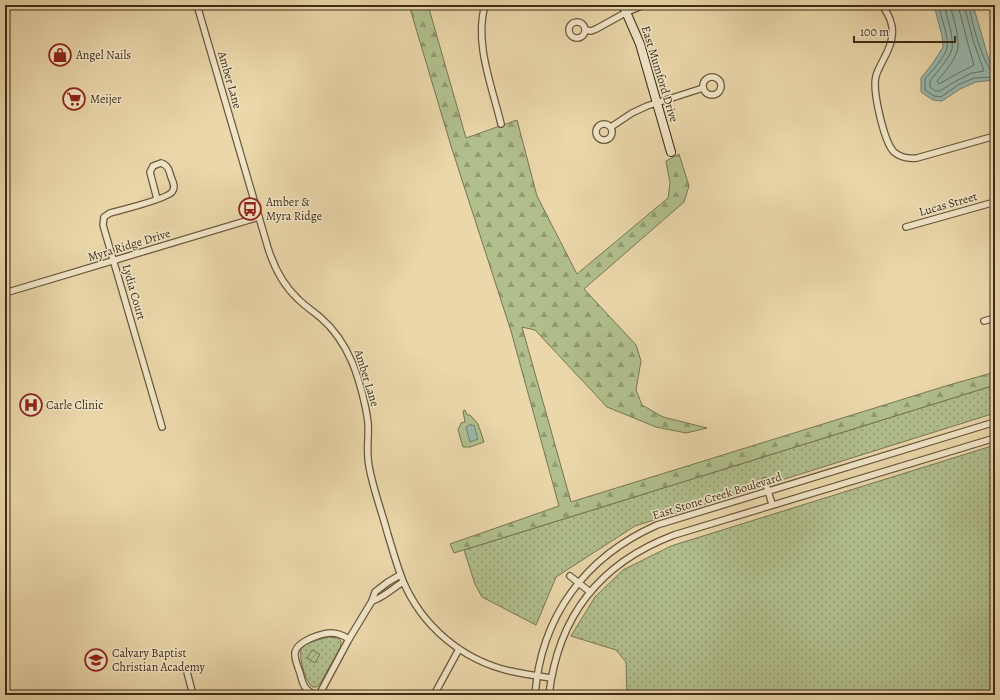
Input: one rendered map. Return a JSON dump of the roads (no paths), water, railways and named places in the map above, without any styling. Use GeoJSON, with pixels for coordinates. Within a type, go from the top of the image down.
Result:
{"type":"FeatureCollection","features":[{"type":"Feature","properties":{"kind":"street","name":"Amber Lane"},"geometry":{"type":"LineString","coordinates":[[197,5],[271,256],[282,279],[298,299],[329,326],[347,350],[353,364],[366,409],[368,424],[367,452],[370,471],[403,582],[414,602],[434,630],[459,649],[477,659],[500,668],[551,678]]}},
{"type":"Feature","properties":{"kind":"street"},"geometry":{"type":"LineString","coordinates":[[485,5],[482,21],[482,46],[501,124]]}},
{"type":"Feature","properties":{"kind":"street"},"geometry":{"type":"LineString","coordinates":[[585,30],[596,29],[625,9],[644,5]]}},
{"type":"Feature","properties":{"kind":"street"},"geometry":{"type":"LineString","coordinates":[[882,5],[890,19],[892,37],[891,44],[875,76],[875,95],[889,145],[893,151],[901,157],[911,159],[995,136]]}},
{"type":"Feature","properties":{"kind":"street","name":"East Mumford Drive"},"geometry":{"type":"LineString","coordinates":[[625,9],[640,44],[671,152]]}},
{"type":"Feature","properties":{"kind":"street"},"geometry":{"type":"LineString","coordinates":[[611,127],[632,113],[657,102],[703,88]]}},
{"type":"Feature","properties":{"kind":"street","name":"Lydia Court"},"geometry":{"type":"LineString","coordinates":[[157,199],[150,172],[153,166],[161,162],[165,164],[169,170],[174,189],[168,196],[110,213],[104,217],[103,225],[162,427]]}},
{"type":"Feature","properties":{"kind":"street","name":"Lucas Street"},"geometry":{"type":"LineString","coordinates":[[906,227],[995,202]]}},
{"type":"Feature","properties":{"kind":"street","name":"Myra Ridge Drive"},"geometry":{"type":"LineString","coordinates":[[5,293],[259,218]]}},
{"type":"Feature","properties":{"kind":"street"},"geometry":{"type":"LineString","coordinates":[[984,321],[995,318]]}},
{"type":"Feature","properties":{"kind":"street","name":"East Stone Creek Boulevard"},"geometry":{"type":"LineString","coordinates":[[535,695],[537,676],[544,645],[557,614],[578,583],[598,562],[615,548],[644,531],[665,523],[995,422]]}},
{"type":"Feature","properties":{"kind":"street","name":"East Stone Creek Boulevard"},"geometry":{"type":"LineString","coordinates":[[549,695],[551,678],[558,650],[564,634],[578,608],[590,592],[617,565],[645,547],[674,535],[772,504],[995,438]]}},
{"type":"Feature","properties":{"kind":"street"},"geometry":{"type":"LineString","coordinates":[[764,481],[772,504]]}},
{"type":"Feature","properties":{"kind":"street"},"geometry":{"type":"LineString","coordinates":[[319,695],[349,639],[372,602],[375,592],[400,575]]}},
{"type":"Feature","properties":{"kind":"street"},"geometry":{"type":"LineString","coordinates":[[570,576],[590,592]]}},
{"type":"Feature","properties":{"kind":"street"},"geometry":{"type":"LineString","coordinates":[[372,602],[379,599],[391,589],[403,582]]}},
{"type":"Feature","properties":{"kind":"street"},"geometry":{"type":"LineString","coordinates":[[315,695],[307,691],[303,685],[295,654],[300,643],[326,634],[337,634],[349,639]]}},
{"type":"Feature","properties":{"kind":"street"},"geometry":{"type":"LineString","coordinates":[[434,695],[459,649]]}},
{"type":"Feature","properties":{"kind":"street"},"geometry":{"type":"LineString","coordinates":[[187,672],[193,695]]}},
{"type":"Feature","properties":{"kind":"water"},"geometry":{"type":"Polygon","coordinates":[[[934,5],[973,5],[989,60],[995,69],[994,80],[976,82],[960,89],[942,101],[933,100],[921,92],[921,78],[943,47],[942,36],[934,5]]]}},
{"type":"Feature","properties":{"kind":"water"},"geometry":{"type":"Polygon","coordinates":[[[471,424],[471,426],[474,425],[478,439],[470,442],[466,427],[471,424]]]}},
{"type":"Feature","properties":{"kind":"place","name":"Angel Nails"},"geometry":{"type":"Point","coordinates":[60,55]}},
{"type":"Feature","properties":{"kind":"place","name":"Meijer"},"geometry":{"type":"Point","coordinates":[74,99]}},
{"type":"Feature","properties":{"kind":"place","name":"Amber & Myra Ridge"},"geometry":{"type":"Point","coordinates":[250,209]}},
{"type":"Feature","properties":{"kind":"place","name":"Carle Clinic"},"geometry":{"type":"Point","coordinates":[31,405]}},
{"type":"Feature","properties":{"kind":"place","name":"Calvary Baptist Christian Academy"},"geometry":{"type":"Point","coordinates":[96,660]}}]}
